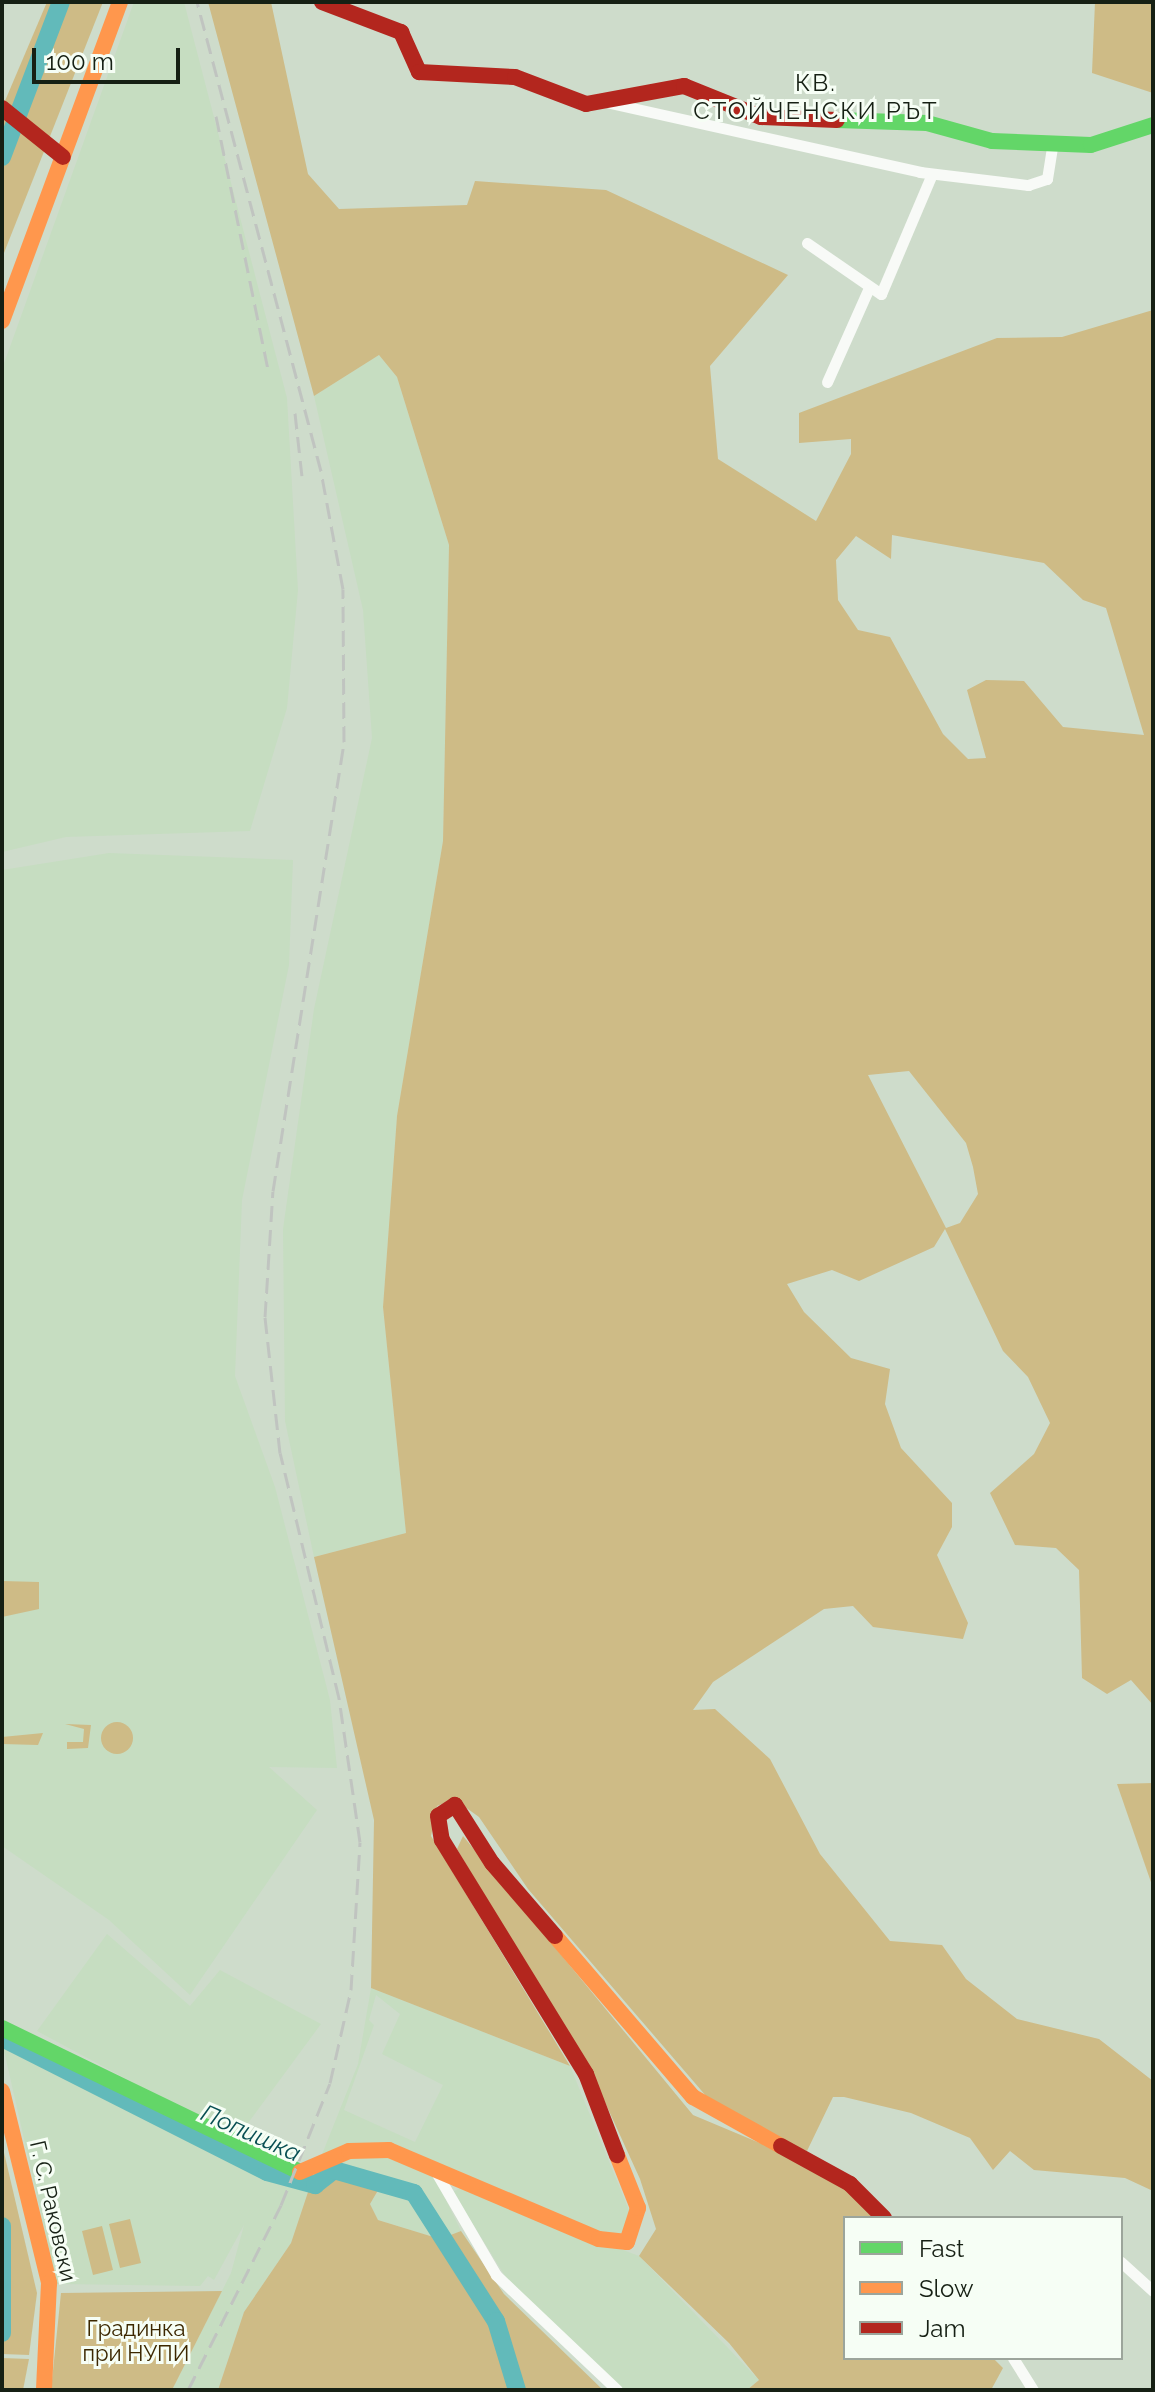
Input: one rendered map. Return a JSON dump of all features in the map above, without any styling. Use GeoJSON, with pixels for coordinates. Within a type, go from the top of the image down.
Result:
{"type":"FeatureCollection","features":[{"type":"Feature","properties":{"kind":"street"},"geometry":{"type":"LineString","coordinates":[[2,321],[57,152],[120,2]]}},
{"type":"Feature","properties":{"kind":"street"},"geometry":{"type":"LineString","coordinates":[[322,2],[401,32],[419,72],[515,77],[586,104],[610,103],[684,86],[726,97],[761,117],[927,123],[992,141],[1102,144],[1153,125]]}},
{"type":"Feature","properties":{"kind":"street"},"geometry":{"type":"LineString","coordinates":[[610,103],[932,174],[1036,185],[1047,179],[1053,143]]}},
{"type":"Feature","properties":{"kind":"street"},"geometry":{"type":"LineString","coordinates":[[2,108],[57,152]]}},
{"type":"Feature","properties":{"kind":"street"},"geometry":{"type":"LineString","coordinates":[[807,243],[868,290],[884,291],[932,174]]}},
{"type":"Feature","properties":{"kind":"street"},"geometry":{"type":"LineString","coordinates":[[827,382],[868,290]]}},
{"type":"Feature","properties":{"kind":"street"},"geometry":{"type":"LineString","coordinates":[[2,2028],[284,2170],[307,2173],[369,2149],[433,2167],[613,2244],[627,2242],[638,2225],[586,2074],[442,1840],[438,1816],[455,1805],[492,1863],[693,2097],[850,2184],[882,2216]]}},
{"type":"Feature","properties":{"kind":"street","name":"Г. С. Раковски"},"geometry":{"type":"LineString","coordinates":[[2,2091],[49,2283],[44,2390]]}},
{"type":"Feature","properties":{"kind":"street"},"geometry":{"type":"LineString","coordinates":[[433,2167],[496,2275],[617,2390]]}},
{"type":"Feature","properties":{"kind":"street"},"geometry":{"type":"LineString","coordinates":[[1123,2264],[1153,2291]]}},
{"type":"Feature","properties":{"kind":"street"},"geometry":{"type":"LineString","coordinates":[[1014,2360],[1033,2390]]}},
{"type":"Feature","properties":{"kind":"shaded area"},"geometry":{"type":"Polygon","coordinates":[[[134,2],[184,2],[287,398],[298,590],[287,708],[250,831],[66,837],[2,852],[2,369],[134,2]]]}},
{"type":"Feature","properties":{"kind":"shaded area"},"geometry":{"type":"Polygon","coordinates":[[[379,355],[397,377],[449,545],[443,841],[397,1116],[383,1307],[406,1533],[314,1557],[285,1421],[283,1229],[314,1009],[372,738],[363,610],[314,396],[379,355]]]}},
{"type":"Feature","properties":{"kind":"shaded area"},"geometry":{"type":"Polygon","coordinates":[[[109,853],[293,860],[289,965],[242,1200],[235,1376],[275,1487],[330,1700],[337,1768],[269,1767],[317,1810],[190,1995],[109,1920],[2,1846],[2,870],[109,853]]]}},
{"type":"Feature","properties":{"kind":"shaded area"},"geometry":{"type":"Polygon","coordinates":[[[107,1934],[190,2006],[220,1970],[321,2024],[237,2138],[37,2031],[107,1934]]]}},
{"type":"Feature","properties":{"kind":"shaded area"},"geometry":{"type":"Polygon","coordinates":[[[371,1988],[570,2066],[635,2225],[626,2239],[607,2238],[435,2177],[461,2231],[440,2239],[378,2220],[370,2204],[380,2188],[342,2175],[313,2177],[358,2064],[371,1988]],[[376,1995],[369,2020],[374,2025],[344,2110],[415,2142],[443,2085],[382,2054],[400,2014],[376,1995]]]}},
{"type":"Feature","properties":{"kind":"shaded area"},"geometry":{"type":"Polygon","coordinates":[[[2,2042],[271,2177],[278,2167],[313,2177],[291,2243],[244,2312],[218,2390],[172,2390],[231,2273],[244,2225],[214,2280],[208,2276],[200,2286],[57,2284],[2,2042]]]}},
{"type":"Feature","properties":{"kind":"shaded area"},"geometry":{"type":"Polygon","coordinates":[[[460,2188],[639,2256],[759,2380],[747,2390],[621,2390],[510,2284],[453,2192],[460,2188]]]}},
{"type":"Feature","properties":{"kind":"green space"},"geometry":{"type":"Polygon","coordinates":[[[47,2],[103,2],[2,258],[2,108],[47,2]]]}},
{"type":"Feature","properties":{"kind":"green space"},"geometry":{"type":"Polygon","coordinates":[[[208,2],[271,2],[308,174],[339,209],[467,205],[475,181],[606,190],[788,275],[710,366],[718,459],[816,521],[851,454],[851,439],[799,443],[799,413],[997,338],[1062,337],[1153,310],[1153,1705],[1131,1680],[1107,1694],[1082,1678],[1079,1570],[1056,1548],[1015,1545],[990,1493],[1034,1454],[1050,1423],[1028,1377],[1003,1351],[945,1229],[934,1247],[859,1281],[832,1270],[787,1284],[804,1312],[851,1358],[890,1369],[885,1404],[901,1448],[952,1503],[952,1527],[937,1555],[968,1623],[963,1639],[873,1627],[853,1606],[824,1609],[713,1682],[693,1710],[715,1709],[770,1759],[820,1854],[890,1941],[942,1945],[966,1979],[1017,2019],[1099,2039],[1153,2081],[1153,2191],[1125,2178],[1034,2170],[1010,2151],[993,2170],[970,2138],[911,2113],[844,2097],[833,2097],[807,2151],[719,2111],[528,1889],[479,1817],[454,1799],[437,1806],[431,1836],[570,2066],[371,1988],[374,1820],[314,1557],[406,1533],[383,1307],[397,1116],[443,841],[449,545],[397,377],[379,355],[314,396],[208,2]],[[892,535],[891,559],[856,536],[836,560],[838,600],[858,630],[890,637],[943,734],[968,759],[986,758],[967,690],[986,680],[1024,681],[1063,727],[1144,735],[1106,608],[1083,600],[1044,563],[892,535]],[[909,1071],[868,1075],[946,1228],[960,1223],[978,1194],[973,1167],[966,1143],[909,1071]]]}},
{"type":"Feature","properties":{"kind":"green space"},"geometry":{"type":"Polygon","coordinates":[[[1095,2],[1153,2],[1153,93],[1092,73],[1095,2]]]}},
{"type":"Feature","properties":{"kind":"green space"},"geometry":{"type":"Polygon","coordinates":[[[2,1581],[39,1582],[39,1609],[2,1617],[2,1581]]]}},
{"type":"Feature","properties":{"kind":"green space"},"geometry":{"type":"Polygon","coordinates":[[[117,1722],[128,1727],[133,1738],[128,1749],[117,1754],[106,1749],[101,1738],[106,1727],[117,1722]]]}},
{"type":"Feature","properties":{"kind":"green space"},"geometry":{"type":"Polygon","coordinates":[[[65,1724],[91,1725],[88,1748],[67,1749],[67,1742],[83,1742],[84,1729],[65,1724]]]}},
{"type":"Feature","properties":{"kind":"green space"},"geometry":{"type":"Polygon","coordinates":[[[43,1733],[38,1745],[2,1744],[2,1737],[43,1733]]]}},
{"type":"Feature","properties":{"kind":"green space"},"geometry":{"type":"Polygon","coordinates":[[[1153,1783],[1153,1888],[1117,1784],[1153,1783]]]}},
{"type":"Feature","properties":{"kind":"green space"},"geometry":{"type":"Polygon","coordinates":[[[463,1836],[693,2115],[824,2170],[880,2216],[843,2216],[843,2360],[995,2360],[1003,2368],[991,2390],[747,2390],[759,2380],[729,2343],[639,2256],[656,2229],[640,2179],[604,2100],[457,1849],[463,1836]]]}},
{"type":"Feature","properties":{"kind":"green space"},"geometry":{"type":"Polygon","coordinates":[[[2,2033],[278,2167],[272,2177],[33,2061],[2,2042],[2,2033]]]}},
{"type":"Feature","properties":{"kind":"green space"},"geometry":{"type":"Polygon","coordinates":[[[2,2144],[37,2293],[29,2355],[2,2354],[2,2144]]]}},
{"type":"Feature","properties":{"kind":"green space"},"geometry":{"type":"Polygon","coordinates":[[[342,2175],[380,2187],[370,2204],[378,2220],[440,2239],[461,2231],[504,2294],[603,2390],[218,2390],[244,2312],[291,2243],[313,2177],[342,2175]]]}},
{"type":"Feature","properties":{"kind":"green space"},"geometry":{"type":"Polygon","coordinates":[[[130,2219],[141,2263],[120,2268],[109,2224],[130,2219]]]}},
{"type":"Feature","properties":{"kind":"green space"},"geometry":{"type":"Polygon","coordinates":[[[102,2226],[113,2270],[93,2275],[82,2231],[102,2226]]]}},
{"type":"Feature","properties":{"kind":"green space","name":"Градинка при НУПИ"},"geometry":{"type":"Polygon","coordinates":[[[222,2291],[172,2390],[51,2390],[61,2293],[222,2291]]]}},
{"type":"Feature","properties":{"kind":"green space"},"geometry":{"type":"Polygon","coordinates":[[[2,2358],[29,2359],[23,2390],[2,2390],[2,2358]]]}},
{"type":"Feature","properties":{"kind":"waterway"},"geometry":{"type":"LineString","coordinates":[[2,157],[61,2]]}},
{"type":"Feature","properties":{"kind":"waterway","name":"Попишка"},"geometry":{"type":"LineString","coordinates":[[2,2038],[267,2172],[315,2185],[334,2170],[414,2193],[496,2321],[517,2390]]}},
{"type":"Feature","properties":{"kind":"waterway"},"geometry":{"type":"LineString","coordinates":[[2,2226],[2,2333]]}},
{"type":"Feature","properties":{"kind":"railway"},"geometry":{"type":"LineString","coordinates":[[188,2390],[281,2205],[330,2083],[351,1990],[360,1842],[339,1698],[280,1453],[265,1317],[273,1191],[344,742],[343,589],[321,471],[197,2]]}},
{"type":"Feature","properties":{"kind":"railway"},"geometry":{"type":"LineString","coordinates":[[216,116],[268,369]]}},
{"type":"Feature","properties":{"kind":"railway"},"geometry":{"type":"LineString","coordinates":[[295,413],[302,476]]}},
{"type":"Feature","properties":{"kind":"traffic: fast"},"geometry":{"type":"LineString","coordinates":[[837,120],[927,123],[992,141],[1091,145],[1153,125]]}},
{"type":"Feature","properties":{"kind":"traffic: fast"},"geometry":{"type":"LineString","coordinates":[[2,2028],[300,2172]]}},
{"type":"Feature","properties":{"kind":"traffic: slow"},"geometry":{"type":"LineString","coordinates":[[2,321],[120,2]]}},
{"type":"Feature","properties":{"kind":"traffic: slow"},"geometry":{"type":"LineString","coordinates":[[555,1936],[693,2097],[781,2146]]}},
{"type":"Feature","properties":{"kind":"traffic: slow"},"geometry":{"type":"LineString","coordinates":[[2,2091],[49,2283],[44,2390]]}},
{"type":"Feature","properties":{"kind":"traffic: slow"},"geometry":{"type":"LineString","coordinates":[[300,2172],[349,2151],[389,2150],[599,2239],[627,2242],[638,2208],[617,2155]]}},
{"type":"Feature","properties":{"kind":"traffic: jam"},"geometry":{"type":"LineString","coordinates":[[322,2],[401,32],[419,72],[515,77],[586,104],[684,86],[761,117],[837,120]]}},
{"type":"Feature","properties":{"kind":"traffic: jam"},"geometry":{"type":"LineString","coordinates":[[2,108],[63,157]]}},
{"type":"Feature","properties":{"kind":"traffic: jam"},"geometry":{"type":"LineString","coordinates":[[555,1936],[492,1863],[455,1805],[438,1816],[442,1840],[586,2074],[617,2155]]}},
{"type":"Feature","properties":{"kind":"traffic: jam"},"geometry":{"type":"LineString","coordinates":[[781,2146],[850,2184],[882,2216]]}},
{"type":"Feature","properties":{"kind":"district","name":"КВ. СТОЙЧЕНСКИ РЪТ"},"geometry":{"type":"Point","coordinates":[816,97]}}]}
